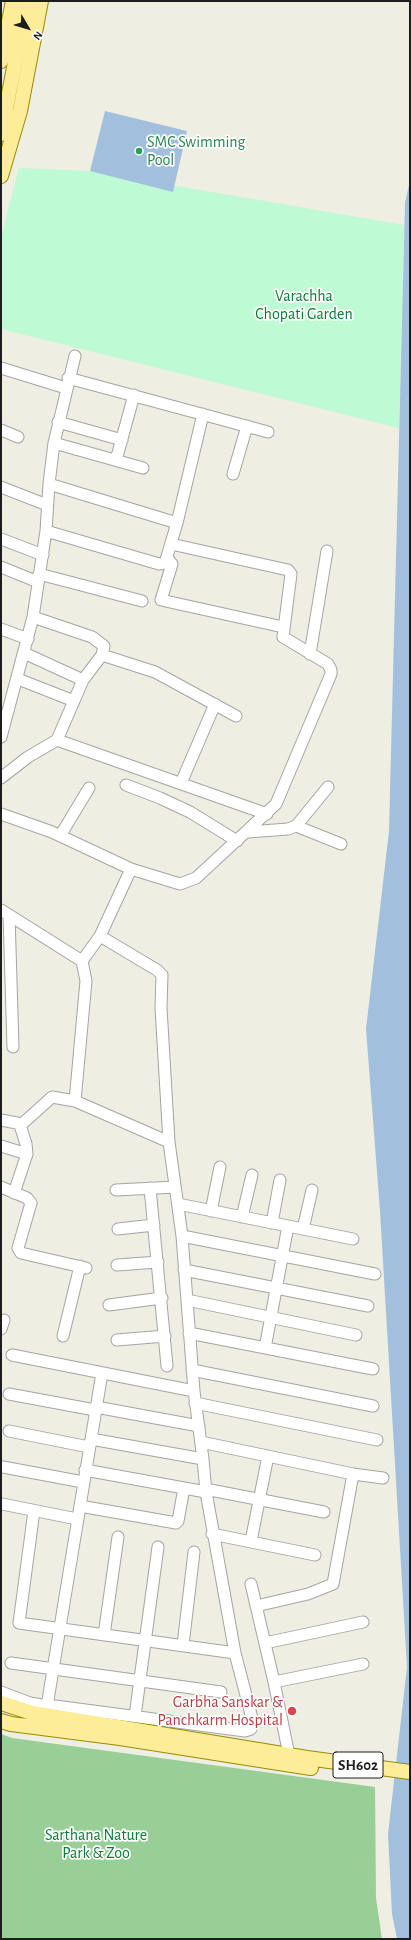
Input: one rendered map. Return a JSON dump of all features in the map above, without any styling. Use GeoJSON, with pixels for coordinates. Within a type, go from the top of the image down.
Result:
{"type":"FeatureCollection","features":[{"type":"Feature","properties":{"kind":"main road"},"geometry":{"type":"LineString","coordinates":[[1,19],[4,1]]}},
{"type":"Feature","properties":{"kind":"main road"},"geometry":{"type":"LineString","coordinates":[[1,61],[13,1]]}},
{"type":"Feature","properties":{"kind":"main road"},"geometry":{"type":"LineString","coordinates":[[1,134],[27,1]]}},
{"type":"Feature","properties":{"kind":"main road"},"geometry":{"type":"LineString","coordinates":[[1,176],[20,111],[41,1]]}},
{"type":"Feature","properties":{"kind":"main road","name":"SH602"},"geometry":{"type":"LineString","coordinates":[[1,1703],[289,1755],[307,1763],[410,1772]]}},
{"type":"Feature","properties":{"kind":"main road","name":"SH602"},"geometry":{"type":"LineString","coordinates":[[1,1721],[11,1724],[307,1763],[410,1781]]}},
{"type":"Feature","properties":{"kind":"street"},"geometry":{"type":"LineString","coordinates":[[1,737],[18,680],[33,617],[46,531],[47,505],[54,443],[67,383],[75,356]]}},
{"type":"Feature","properties":{"kind":"street"},"geometry":{"type":"LineString","coordinates":[[1,368],[67,383],[134,395],[268,432]]}},
{"type":"Feature","properties":{"kind":"street"},"geometry":{"type":"LineString","coordinates":[[116,460],[134,395]]}},
{"type":"Feature","properties":{"kind":"street"},"geometry":{"type":"LineString","coordinates":[[46,531],[158,564],[164,563],[167,558],[177,523],[204,414]]}},
{"type":"Feature","properties":{"kind":"street"},"geometry":{"type":"LineString","coordinates":[[58,422],[122,440]]}},
{"type":"Feature","properties":{"kind":"street"},"geometry":{"type":"LineString","coordinates":[[233,474],[247,426]]}},
{"type":"Feature","properties":{"kind":"street"},"geometry":{"type":"LineString","coordinates":[[1,430],[18,437]]}},
{"type":"Feature","properties":{"kind":"street"},"geometry":{"type":"LineString","coordinates":[[54,443],[143,468]]}},
{"type":"Feature","properties":{"kind":"street"},"geometry":{"type":"LineString","coordinates":[[49,484],[177,523]]}},
{"type":"Feature","properties":{"kind":"street"},"geometry":{"type":"LineString","coordinates":[[1,487],[47,505]]}},
{"type":"Feature","properties":{"kind":"street"},"geometry":{"type":"LineString","coordinates":[[1,538],[42,555]]}},
{"type":"Feature","properties":{"kind":"street"},"geometry":{"type":"LineString","coordinates":[[1,814],[60,836],[131,869],[180,884],[196,878],[267,814],[279,799],[332,674],[332,670],[328,664],[283,638],[291,574],[288,570],[171,544]]}},
{"type":"Feature","properties":{"kind":"street"},"geometry":{"type":"LineString","coordinates":[[310,654],[327,551]]}},
{"type":"Feature","properties":{"kind":"street"},"geometry":{"type":"LineString","coordinates":[[167,558],[172,564],[161,600],[284,627]]}},
{"type":"Feature","properties":{"kind":"street"},"geometry":{"type":"LineString","coordinates":[[1,567],[39,578],[142,601]]}},
{"type":"Feature","properties":{"kind":"street"},"geometry":{"type":"LineString","coordinates":[[1,778],[28,757],[57,740],[83,680],[102,655],[104,646],[92,637],[33,617]]}},
{"type":"Feature","properties":{"kind":"street"},"geometry":{"type":"LineString","coordinates":[[1,629],[28,639]]}},
{"type":"Feature","properties":{"kind":"street"},"geometry":{"type":"LineString","coordinates":[[24,653],[83,680]]}},
{"type":"Feature","properties":{"kind":"street"},"geometry":{"type":"LineString","coordinates":[[102,655],[155,672],[236,716]]}},
{"type":"Feature","properties":{"kind":"street"},"geometry":{"type":"LineString","coordinates":[[18,680],[74,701]]}},
{"type":"Feature","properties":{"kind":"street"},"geometry":{"type":"LineString","coordinates":[[181,783],[215,704]]}},
{"type":"Feature","properties":{"kind":"street"},"geometry":{"type":"LineString","coordinates":[[57,740],[267,814]]}},
{"type":"Feature","properties":{"kind":"street"},"geometry":{"type":"LineString","coordinates":[[126,785],[160,798],[190,812],[237,841]]}},
{"type":"Feature","properties":{"kind":"street"},"geometry":{"type":"LineString","coordinates":[[248,832],[288,829],[296,826],[328,787]]}},
{"type":"Feature","properties":{"kind":"street"},"geometry":{"type":"LineString","coordinates":[[60,836],[89,788]]}},
{"type":"Feature","properties":{"kind":"street"},"geometry":{"type":"LineString","coordinates":[[296,826],[341,844]]}},
{"type":"Feature","properties":{"kind":"street"},"geometry":{"type":"LineString","coordinates":[[82,960],[100,936],[131,869]]}},
{"type":"Feature","properties":{"kind":"street"},"geometry":{"type":"LineString","coordinates":[[5,912],[82,960],[86,981],[75,1101]]}},
{"type":"Feature","properties":{"kind":"street"},"geometry":{"type":"LineString","coordinates":[[5,912],[14,1047]]}},
{"type":"Feature","properties":{"kind":"street"},"geometry":{"type":"LineString","coordinates":[[1,1692],[29,1707],[56,1706],[245,1731],[251,1729],[253,1722],[235,1653],[212,1534],[195,1403],[182,1236],[168,1142],[161,1008],[162,975],[157,970],[100,936]]}},
{"type":"Feature","properties":{"kind":"street"},"geometry":{"type":"LineString","coordinates":[[20,1125],[51,1097],[75,1101],[168,1142]]}},
{"type":"Feature","properties":{"kind":"street"},"geometry":{"type":"LineString","coordinates":[[1,1120],[20,1125]]}},
{"type":"Feature","properties":{"kind":"street"},"geometry":{"type":"LineString","coordinates":[[14,1193],[27,1154],[26,1144],[20,1125]]}},
{"type":"Feature","properties":{"kind":"street"},"geometry":{"type":"LineString","coordinates":[[1,1146],[27,1154]]}},
{"type":"Feature","properties":{"kind":"street"},"geometry":{"type":"LineString","coordinates":[[211,1211],[220,1166]]}},
{"type":"Feature","properties":{"kind":"street"},"geometry":{"type":"LineString","coordinates":[[242,1217],[252,1175]]}},
{"type":"Feature","properties":{"kind":"street"},"geometry":{"type":"LineString","coordinates":[[272,1223],[280,1180]]}},
{"type":"Feature","properties":{"kind":"street"},"geometry":{"type":"LineString","coordinates":[[116,1190],[174,1187]]}},
{"type":"Feature","properties":{"kind":"street"},"geometry":{"type":"LineString","coordinates":[[1,1188],[27,1198],[31,1203],[18,1248],[20,1253],[83,1267],[62,1336]]}},
{"type":"Feature","properties":{"kind":"street"},"geometry":{"type":"LineString","coordinates":[[150,1188],[162,1298],[167,1366]]}},
{"type":"Feature","properties":{"kind":"street"},"geometry":{"type":"LineString","coordinates":[[303,1229],[312,1190]]}},
{"type":"Feature","properties":{"kind":"street"},"geometry":{"type":"LineString","coordinates":[[178,1204],[353,1239]]}},
{"type":"Feature","properties":{"kind":"street"},"geometry":{"type":"LineString","coordinates":[[118,1229],[154,1225]]}},
{"type":"Feature","properties":{"kind":"street"},"geometry":{"type":"LineString","coordinates":[[264,1348],[288,1226]]}},
{"type":"Feature","properties":{"kind":"street"},"geometry":{"type":"LineString","coordinates":[[182,1236],[375,1274]]}},
{"type":"Feature","properties":{"kind":"street"},"geometry":{"type":"LineString","coordinates":[[117,1265],[158,1262]]}},
{"type":"Feature","properties":{"kind":"street"},"geometry":{"type":"LineString","coordinates":[[184,1270],[368,1306]]}},
{"type":"Feature","properties":{"kind":"street"},"geometry":{"type":"LineString","coordinates":[[109,1305],[162,1298]]}},
{"type":"Feature","properties":{"kind":"street"},"geometry":{"type":"LineString","coordinates":[[187,1300],[356,1335]]}},
{"type":"Feature","properties":{"kind":"street"},"geometry":{"type":"LineString","coordinates":[[189,1333],[373,1369]]}},
{"type":"Feature","properties":{"kind":"street"},"geometry":{"type":"LineString","coordinates":[[117,1340],[165,1336]]}},
{"type":"Feature","properties":{"kind":"street"},"geometry":{"type":"LineString","coordinates":[[12,1355],[194,1391]]}},
{"type":"Feature","properties":{"kind":"street"},"geometry":{"type":"LineString","coordinates":[[192,1370],[373,1406]]}},
{"type":"Feature","properties":{"kind":"street"},"geometry":{"type":"LineString","coordinates":[[47,1706],[102,1373]]}},
{"type":"Feature","properties":{"kind":"street"},"geometry":{"type":"LineString","coordinates":[[9,1394],[199,1426]]}},
{"type":"Feature","properties":{"kind":"street"},"geometry":{"type":"LineString","coordinates":[[195,1403],[377,1440]]}},
{"type":"Feature","properties":{"kind":"street"},"geometry":{"type":"LineString","coordinates":[[9,1431],[203,1459]]}},
{"type":"Feature","properties":{"kind":"street"},"geometry":{"type":"LineString","coordinates":[[201,1442],[353,1474],[383,1478]]}},
{"type":"Feature","properties":{"kind":"street"},"geometry":{"type":"LineString","coordinates":[[251,1541],[268,1456]]}},
{"type":"Feature","properties":{"kind":"street"},"geometry":{"type":"LineString","coordinates":[[3,1467],[83,1482]]}},
{"type":"Feature","properties":{"kind":"street"},"geometry":{"type":"LineString","coordinates":[[85,1470],[184,1488],[260,1499],[324,1512]]}},
{"type":"Feature","properties":{"kind":"street"},"geometry":{"type":"LineString","coordinates":[[256,1606],[308,1594],[333,1584],[353,1474]]}},
{"type":"Feature","properties":{"kind":"street"},"geometry":{"type":"LineString","coordinates":[[80,1506],[176,1523],[178,1520],[184,1488]]}},
{"type":"Feature","properties":{"kind":"street"},"geometry":{"type":"LineString","coordinates":[[2,1504],[77,1519]]}},
{"type":"Feature","properties":{"kind":"street"},"geometry":{"type":"LineString","coordinates":[[34,1511],[18,1621],[20,1623],[235,1653]]}},
{"type":"Feature","properties":{"kind":"street"},"geometry":{"type":"LineString","coordinates":[[212,1534],[315,1554]]}},
{"type":"Feature","properties":{"kind":"street"},"geometry":{"type":"LineString","coordinates":[[104,1635],[118,1537]]}},
{"type":"Feature","properties":{"kind":"street"},"geometry":{"type":"LineString","coordinates":[[135,1716],[158,1547]]}},
{"type":"Feature","properties":{"kind":"street"},"geometry":{"type":"LineString","coordinates":[[183,1645],[194,1552]]}},
{"type":"Feature","properties":{"kind":"street"},"geometry":{"type":"LineString","coordinates":[[251,1584],[289,1755]]}},
{"type":"Feature","properties":{"kind":"street"},"geometry":{"type":"LineString","coordinates":[[265,1643],[363,1622]]}},
{"type":"Feature","properties":{"kind":"street"},"geometry":{"type":"LineString","coordinates":[[11,1663],[53,1667],[221,1692]]}},
{"type":"Feature","properties":{"kind":"street"},"geometry":{"type":"LineString","coordinates":[[274,1682],[363,1664]]}},
{"type":"Feature","properties":{"kind":"green space","name":"Varachha Chopati Garden"},"geometry":{"type":"Polygon","coordinates":[[[19,168],[90,171],[404,225],[399,428],[1,329],[1,237],[19,168]]]}},
{"type":"Feature","properties":{"kind":"green space","name":"Sarthana Nature Park & Zoo"},"geometry":{"type":"Polygon","coordinates":[[[1,1734],[12,1738],[375,1787],[376,1898],[382,1939],[1,1939],[1,1734]]]}},
{"type":"Feature","properties":{"kind":"water","name":"SMC Swimming Pool"},"geometry":{"type":"Polygon","coordinates":[[[105,111],[187,131],[173,192],[90,171],[105,111]]]}},
{"type":"Feature","properties":{"kind":"water"},"geometry":{"type":"Polygon","coordinates":[[[410,180],[410,1939],[397,1939],[392,1914],[388,1834],[407,1667],[380,1211],[366,1029],[389,831],[405,203],[410,180]]]}},
{"type":"Feature","properties":{"kind":"place","name":"SMC Swimming Pool"},"geometry":{"type":"Point","coordinates":[139,151]}},
{"type":"Feature","properties":{"kind":"place","name":"Garbha Sanskar & Panchkarm Hospital"},"geometry":{"type":"Point","coordinates":[292,1711]}}]}
